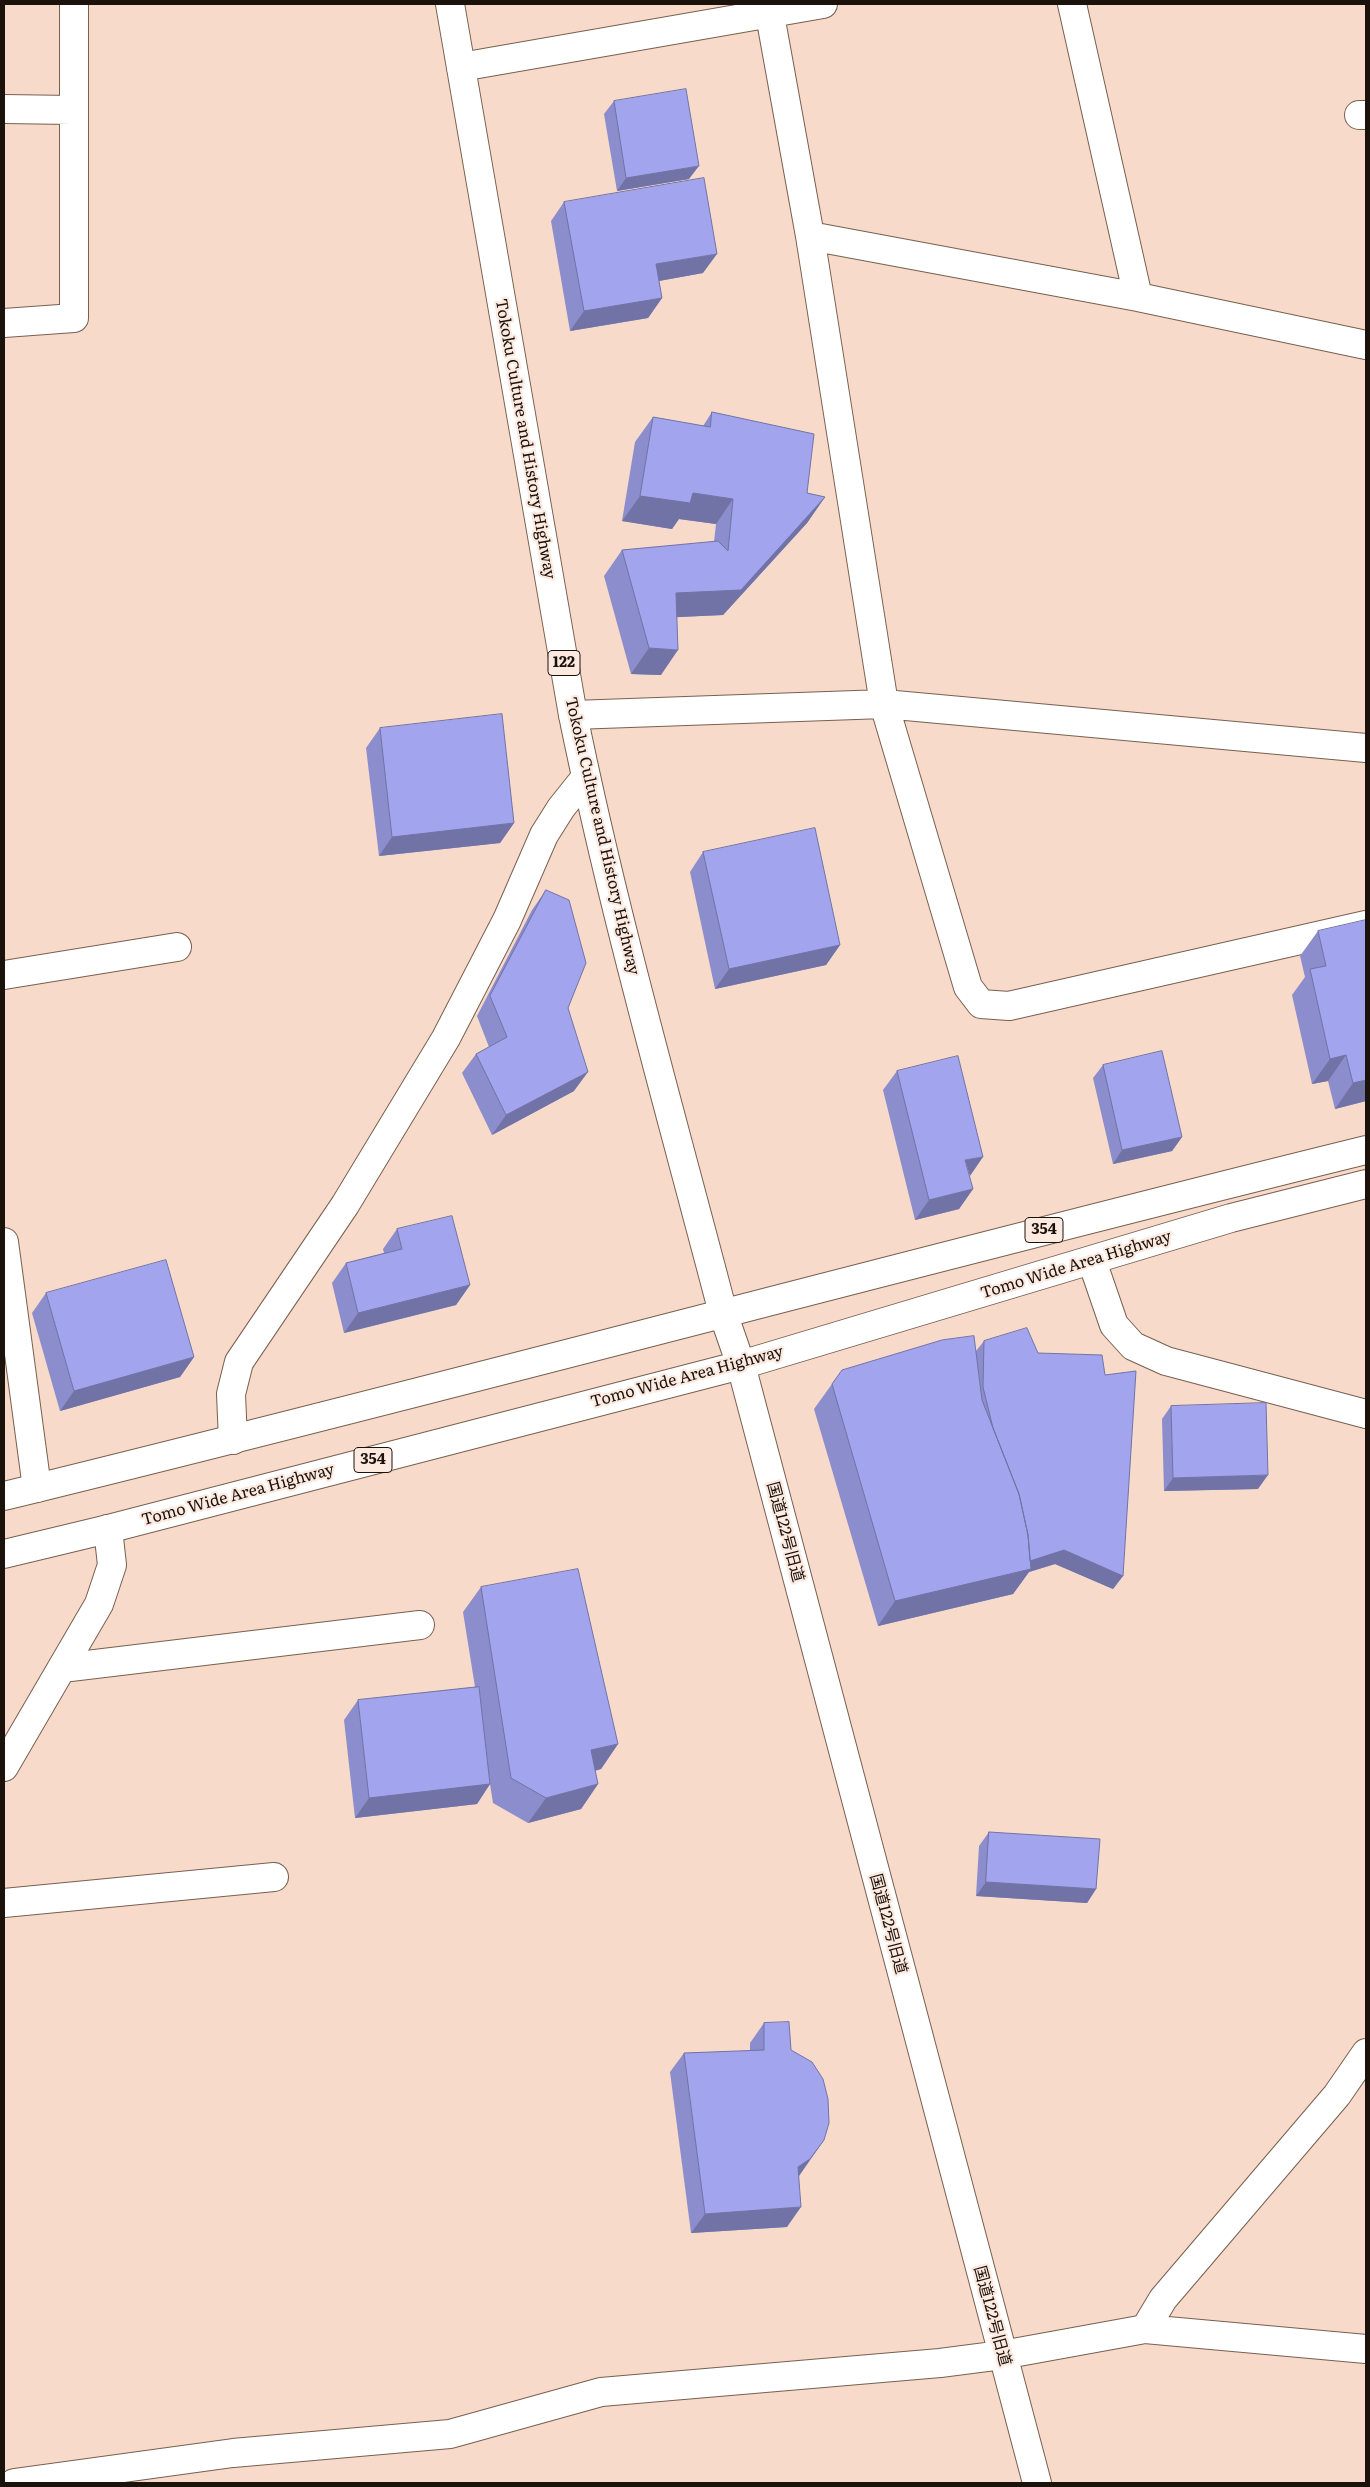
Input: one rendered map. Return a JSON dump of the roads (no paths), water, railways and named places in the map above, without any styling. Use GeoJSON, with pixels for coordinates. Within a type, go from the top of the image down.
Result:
{"type":"FeatureCollection","features":[{"type":"Feature","properties":{"kind":"main road"},"geometry":{"type":"LineString","coordinates":[[4,323],[74,318],[72,110],[74,4]]}},
{"type":"Feature","properties":{"kind":"main road","name":"Tokoku Culture and History Highway"},"geometry":{"type":"LineString","coordinates":[[450,4],[573,715],[586,778],[609,880],[723,1313],[741,1364]]}},
{"type":"Feature","properties":{"kind":"main road"},"geometry":{"type":"LineString","coordinates":[[461,67],[769,8],[823,4]]}},
{"type":"Feature","properties":{"kind":"main road"},"geometry":{"type":"LineString","coordinates":[[1072,4],[1138,297]]}},
{"type":"Feature","properties":{"kind":"main road"},"geometry":{"type":"LineString","coordinates":[[769,8],[810,236],[884,704],[968,987],[981,1004],[1009,1006],[1366,925]]}},
{"type":"Feature","properties":{"kind":"main road"},"geometry":{"type":"LineString","coordinates":[[4,109],[72,110]]}},
{"type":"Feature","properties":{"kind":"main road"},"geometry":{"type":"LineString","coordinates":[[810,236],[1138,297],[1366,346]]}},
{"type":"Feature","properties":{"kind":"main road"},"geometry":{"type":"LineString","coordinates":[[573,715],[884,704],[1366,748]]}},
{"type":"Feature","properties":{"kind":"main road"},"geometry":{"type":"LineString","coordinates":[[233,1440],[231,1394],[239,1362],[345,1205],[446,1038],[507,920],[544,835],[561,808],[586,778]]}},
{"type":"Feature","properties":{"kind":"main road"},"geometry":{"type":"LineString","coordinates":[[4,975],[177,947]]}},
{"type":"Feature","properties":{"kind":"main road","name":"354"},"geometry":{"type":"LineString","coordinates":[[4,1496],[233,1440],[1077,1221],[1366,1150]]}},
{"type":"Feature","properties":{"kind":"main road","name":"Tomo Wide Area Highway"},"geometry":{"type":"LineString","coordinates":[[4,1554],[108,1529],[741,1364],[1092,1261],[1231,1218],[1366,1184]]}},
{"type":"Feature","properties":{"kind":"main road"},"geometry":{"type":"LineString","coordinates":[[4,1242],[37,1488]]}},
{"type":"Feature","properties":{"kind":"main road"},"geometry":{"type":"LineString","coordinates":[[1092,1261],[1114,1325],[1133,1346],[1166,1361],[1366,1414]]}},
{"type":"Feature","properties":{"kind":"main road","name":"国道122号旧道"},"geometry":{"type":"LineString","coordinates":[[741,1364],[1037,2483]]}},
{"type":"Feature","properties":{"kind":"main road"},"geometry":{"type":"LineString","coordinates":[[4,1767],[99,1604],[112,1565],[108,1529]]}},
{"type":"Feature","properties":{"kind":"main road"},"geometry":{"type":"LineString","coordinates":[[62,1668],[420,1625]]}},
{"type":"Feature","properties":{"kind":"main road"},"geometry":{"type":"LineString","coordinates":[[4,1903],[274,1877]]}},
{"type":"Feature","properties":{"kind":"main road"},"geometry":{"type":"LineString","coordinates":[[1145,2329],[1164,2299],[1337,2095],[1366,2053]]}},
{"type":"Feature","properties":{"kind":"main road"},"geometry":{"type":"LineString","coordinates":[[14,2483],[233,2453],[450,2434],[601,2392],[940,2363],[1002,2355],[1145,2329],[1366,2349]]}}]}
